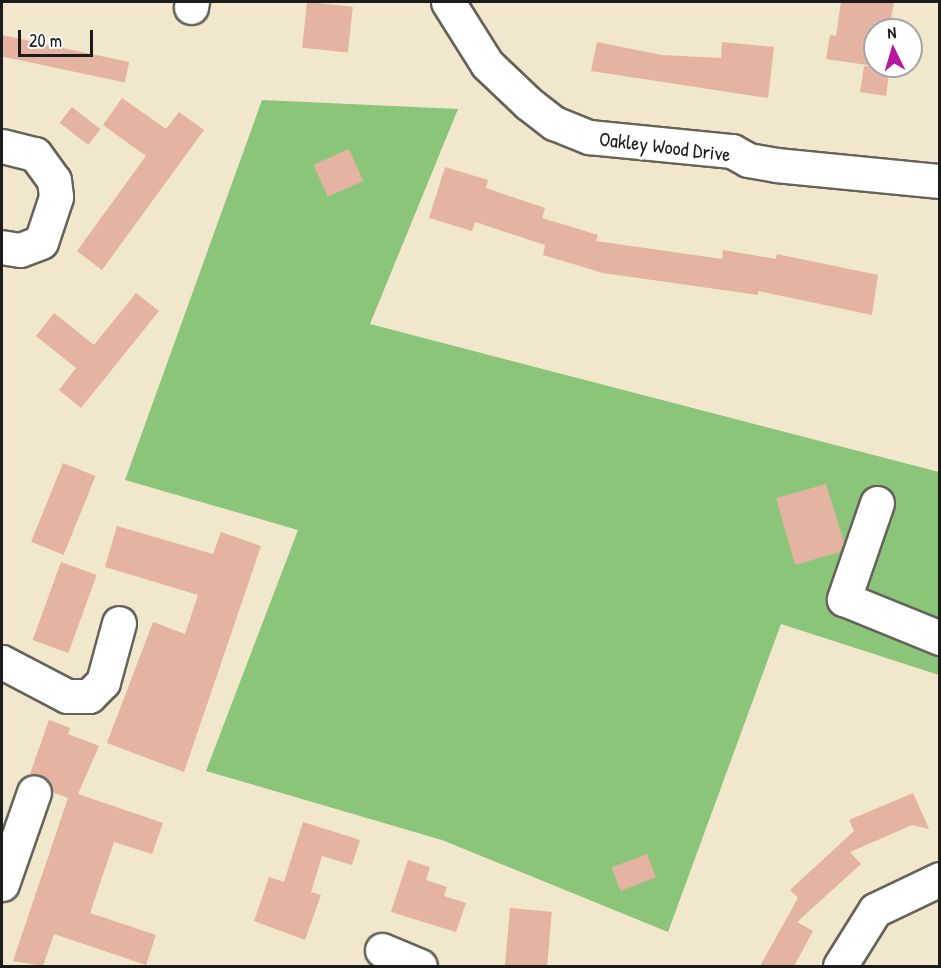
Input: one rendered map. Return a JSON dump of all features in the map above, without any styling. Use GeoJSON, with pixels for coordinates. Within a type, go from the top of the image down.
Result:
{"type":"FeatureCollection","features":[{"type":"Feature","properties":{"kind":"street","name":"Oakley Wood Drive"},"geometry":{"type":"LineString","coordinates":[[448,2],[487,64],[528,103],[554,123],[589,137],[732,151],[748,160],[776,165],[939,181]]}},
{"type":"Feature","properties":{"kind":"street"},"geometry":{"type":"LineString","coordinates":[[2,146],[35,154],[54,180],[56,196],[41,242],[20,250],[2,247]]}},
{"type":"Feature","properties":{"kind":"street"},"geometry":{"type":"LineString","coordinates":[[877,503],[844,599],[939,638]]}},
{"type":"Feature","properties":{"kind":"street"},"geometry":{"type":"LineString","coordinates":[[2,662],[67,696],[89,696],[103,682],[119,623]]}},
{"type":"Feature","properties":{"kind":"street"},"geometry":{"type":"LineString","coordinates":[[2,884],[34,792]]}},
{"type":"Feature","properties":{"kind":"street"},"geometry":{"type":"LineString","coordinates":[[840,966],[875,910],[939,879]]}},
{"type":"Feature","properties":{"kind":"street"},"geometry":{"type":"LineString","coordinates":[[382,950],[420,966]]}},
{"type":"Feature","properties":{"kind":"green space"},"geometry":{"type":"Polygon","coordinates":[[[262,100],[458,109],[370,324],[939,472],[939,675],[781,624],[668,932],[442,840],[206,771],[298,530],[125,480],[262,100]]]}},
{"type":"Feature","properties":{"kind":"building"},"geometry":{"type":"Polygon","coordinates":[[[307,2],[353,7],[348,53],[302,48],[307,2]]]}},
{"type":"Feature","properties":{"kind":"building"},"geometry":{"type":"Polygon","coordinates":[[[841,2],[894,2],[891,18],[863,18],[863,64],[826,59],[830,35],[836,36],[841,2]]]}},
{"type":"Feature","properties":{"kind":"building"},"geometry":{"type":"Polygon","coordinates":[[[2,35],[129,62],[125,83],[2,56],[2,35]]]}},
{"type":"Feature","properties":{"kind":"building"},"geometry":{"type":"Polygon","coordinates":[[[597,42],[662,55],[721,58],[722,42],[774,47],[768,98],[591,71],[597,42]]]}},
{"type":"Feature","properties":{"kind":"building"},"geometry":{"type":"Polygon","coordinates":[[[863,72],[863,78],[888,78],[886,96],[860,92],[863,72]]]}},
{"type":"Feature","properties":{"kind":"building"},"geometry":{"type":"Polygon","coordinates":[[[122,98],[166,129],[179,112],[204,130],[102,270],[77,251],[146,156],[103,125],[122,98]]]}},
{"type":"Feature","properties":{"kind":"building"},"geometry":{"type":"Polygon","coordinates":[[[72,107],[100,129],[88,145],[60,123],[72,107]]]}},
{"type":"Feature","properties":{"kind":"building"},"geometry":{"type":"Polygon","coordinates":[[[349,149],[363,181],[328,197],[313,165],[349,149]]]}},
{"type":"Feature","properties":{"kind":"building"},"geometry":{"type":"Polygon","coordinates":[[[445,167],[488,180],[486,188],[545,208],[542,218],[598,235],[596,241],[722,259],[723,250],[776,259],[777,254],[878,275],[872,315],[758,291],[758,295],[603,273],[543,255],[545,245],[475,222],[472,231],[429,218],[445,167]]]}},
{"type":"Feature","properties":{"kind":"building"},"geometry":{"type":"Polygon","coordinates":[[[136,293],[159,311],[81,408],[59,390],[76,368],[36,336],[54,313],[94,345],[136,293]]]}},
{"type":"Feature","properties":{"kind":"building"},"geometry":{"type":"Polygon","coordinates":[[[63,463],[95,476],[64,555],[31,542],[63,463]]]}},
{"type":"Feature","properties":{"kind":"building"},"geometry":{"type":"Polygon","coordinates":[[[826,484],[844,542],[840,552],[795,565],[776,498],[826,484]]]}},
{"type":"Feature","properties":{"kind":"building"},"geometry":{"type":"Polygon","coordinates":[[[117,526],[213,554],[221,532],[261,546],[184,772],[107,743],[153,622],[185,634],[198,595],[105,567],[117,526]]]}},
{"type":"Feature","properties":{"kind":"building"},"geometry":{"type":"Polygon","coordinates":[[[61,562],[97,575],[68,653],[33,640],[61,562]]]}},
{"type":"Feature","properties":{"kind":"building"},"geometry":{"type":"Polygon","coordinates":[[[49,720],[70,728],[68,734],[99,746],[78,794],[163,823],[152,854],[114,842],[90,913],[156,935],[146,965],[54,934],[43,966],[13,961],[68,798],[52,792],[49,780],[41,775],[30,774],[49,720]]]}},
{"type":"Feature","properties":{"kind":"building"},"geometry":{"type":"Polygon","coordinates":[[[913,793],[929,829],[912,825],[850,852],[861,864],[797,922],[813,931],[794,966],[760,966],[798,898],[790,890],[854,831],[849,820],[913,793]]]}},
{"type":"Feature","properties":{"kind":"building"},"geometry":{"type":"Polygon","coordinates":[[[303,822],[360,840],[352,865],[322,856],[311,892],[321,895],[305,940],[254,921],[269,877],[284,882],[303,822]]]}},
{"type":"Feature","properties":{"kind":"building"},"geometry":{"type":"Polygon","coordinates":[[[647,854],[656,877],[620,891],[612,868],[647,854]]]}},
{"type":"Feature","properties":{"kind":"building"},"geometry":{"type":"Polygon","coordinates":[[[408,860],[430,867],[426,880],[447,887],[444,896],[466,903],[456,932],[391,912],[408,860]]]}},
{"type":"Feature","properties":{"kind":"building"},"geometry":{"type":"Polygon","coordinates":[[[510,908],[552,912],[547,966],[505,966],[510,908]]]}}]}
